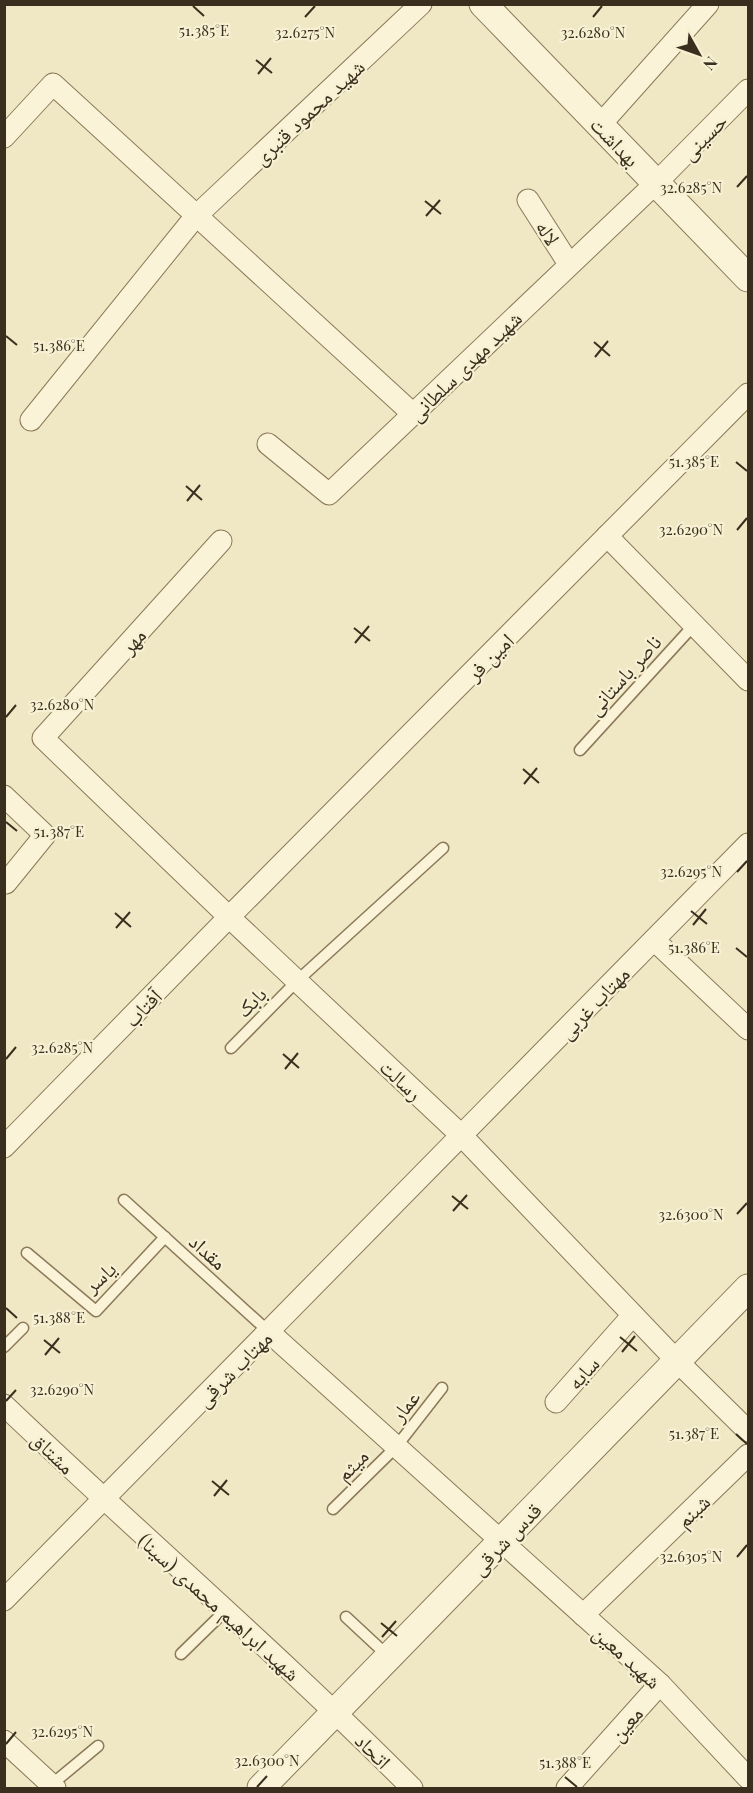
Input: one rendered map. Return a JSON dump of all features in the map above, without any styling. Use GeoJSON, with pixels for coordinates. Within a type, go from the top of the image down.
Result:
{"type":"FeatureCollection","features":[{"type":"Feature","properties":{"kind":"street","name":"شهید محمود قنبری"},"geometry":{"type":"LineString","coordinates":[[31,420],[195,217],[421,4]]}},
{"type":"Feature","properties":{"kind":"street","name":"بهداشت"},"geometry":{"type":"LineString","coordinates":[[483,4],[748,278]]}},
{"type":"Feature","properties":{"kind":"street"},"geometry":{"type":"LineString","coordinates":[[600,125],[708,4]]}},
{"type":"Feature","properties":{"kind":"street"},"geometry":{"type":"LineString","coordinates":[[4,137],[53,84],[195,217],[412,414]]}},
{"type":"Feature","properties":{"kind":"street","name":"حسینی"},"geometry":{"type":"LineString","coordinates":[[657,182],[748,90]]}},
{"type":"Feature","properties":{"kind":"street","name":"شهید مهدی سلطانی"},"geometry":{"type":"LineString","coordinates":[[268,444],[329,494],[657,182]]}},
{"type":"Feature","properties":{"kind":"street","name":"لاله"},"geometry":{"type":"LineString","coordinates":[[528,200],[569,264]]}},
{"type":"Feature","properties":{"kind":"street","name":"امین فر"},"geometry":{"type":"LineString","coordinates":[[229,917],[748,394]]}},
{"type":"Feature","properties":{"kind":"street"},"geometry":{"type":"LineString","coordinates":[[607,537],[748,680]]}},
{"type":"Feature","properties":{"kind":"street","name":"مهر"},"geometry":{"type":"LineString","coordinates":[[43,738],[221,541]]}},
{"type":"Feature","properties":{"kind":"street","name":"رسالت"},"geometry":{"type":"LineString","coordinates":[[43,738],[462,1136],[677,1361],[748,1431]]}},
{"type":"Feature","properties":{"kind":"street"},"geometry":{"type":"LineString","coordinates":[[4,796],[45,835],[6,883]]}},
{"type":"Feature","properties":{"kind":"street","name":"مهتاب غربی"},"geometry":{"type":"LineString","coordinates":[[462,1136],[748,844]]}},
{"type":"Feature","properties":{"kind":"street","name":"آفتاب"},"geometry":{"type":"LineString","coordinates":[[4,1147],[229,917]]}},
{"type":"Feature","properties":{"kind":"street"},"geometry":{"type":"LineString","coordinates":[[654,940],[748,1029]]}},
{"type":"Feature","properties":{"kind":"street","name":"مهتاب شرقی"},"geometry":{"type":"LineString","coordinates":[[4,1600],[462,1136]]}},
{"type":"Feature","properties":{"kind":"street","name":"قدس شرقی"},"geometry":{"type":"LineString","coordinates":[[261,1788],[748,1288]]}},
{"type":"Feature","properties":{"kind":"street","name":"سایه"},"geometry":{"type":"LineString","coordinates":[[556,1402],[633,1315]]}},
{"type":"Feature","properties":{"kind":"street"},"geometry":{"type":"LineString","coordinates":[[269,1332],[500,1542]]}},
{"type":"Feature","properties":{"kind":"street","name":"مشتاق"},"geometry":{"type":"LineString","coordinates":[[4,1405],[104,1500]]}},
{"type":"Feature","properties":{"kind":"street","name":"شبنم"},"geometry":{"type":"LineString","coordinates":[[583,1615],[748,1455]]}},
{"type":"Feature","properties":{"kind":"street","name":"شهید ابراهیم محمدی (سینا)"},"geometry":{"type":"LineString","coordinates":[[104,1500],[336,1712]]}},
{"type":"Feature","properties":{"kind":"street","name":"شهید معین"},"geometry":{"type":"LineString","coordinates":[[500,1542],[660,1684],[748,1778]]}},
{"type":"Feature","properties":{"kind":"street","name":"معین"},"geometry":{"type":"LineString","coordinates":[[567,1788],[660,1684]]}},
{"type":"Feature","properties":{"kind":"street","name":"اتحاد"},"geometry":{"type":"LineString","coordinates":[[336,1712],[412,1788]]}},
{"type":"Feature","properties":{"kind":"street"},"geometry":{"type":"LineString","coordinates":[[4,1741],[53,1787]]}},
{"type":"Feature","properties":{"kind":"street"},"geometry":{"type":"LineString","coordinates":[[745,1788],[748,1785]]}},
{"type":"Feature","properties":{"kind":"lane","name":"ناصر باستانی"},"geometry":{"type":"LineString","coordinates":[[580,750],[694,625]]}},
{"type":"Feature","properties":{"kind":"lane","name":"بابک"},"geometry":{"type":"LineString","coordinates":[[231,1048],[297,981],[443,848]]}},
{"type":"Feature","properties":{"kind":"lane","name":"مقداد"},"geometry":{"type":"LineString","coordinates":[[124,1200],[269,1332]]}},
{"type":"Feature","properties":{"kind":"lane","name":"یاسر"},"geometry":{"type":"LineString","coordinates":[[27,1253],[96,1311],[165,1237]]}},
{"type":"Feature","properties":{"kind":"lane"},"geometry":{"type":"LineString","coordinates":[[4,1347],[22,1328]]}},
{"type":"Feature","properties":{"kind":"lane","name":"عمار"},"geometry":{"type":"LineString","coordinates":[[396,1447],[442,1388]]}},
{"type":"Feature","properties":{"kind":"lane","name":"میثم"},"geometry":{"type":"LineString","coordinates":[[333,1509],[396,1447]]}},
{"type":"Feature","properties":{"kind":"lane"},"geometry":{"type":"LineString","coordinates":[[181,1654],[225,1611]]}},
{"type":"Feature","properties":{"kind":"lane"},"geometry":{"type":"LineString","coordinates":[[346,1617],[389,1657]]}},
{"type":"Feature","properties":{"kind":"lane"},"geometry":{"type":"LineString","coordinates":[[53,1787],[98,1746]]}}]}
